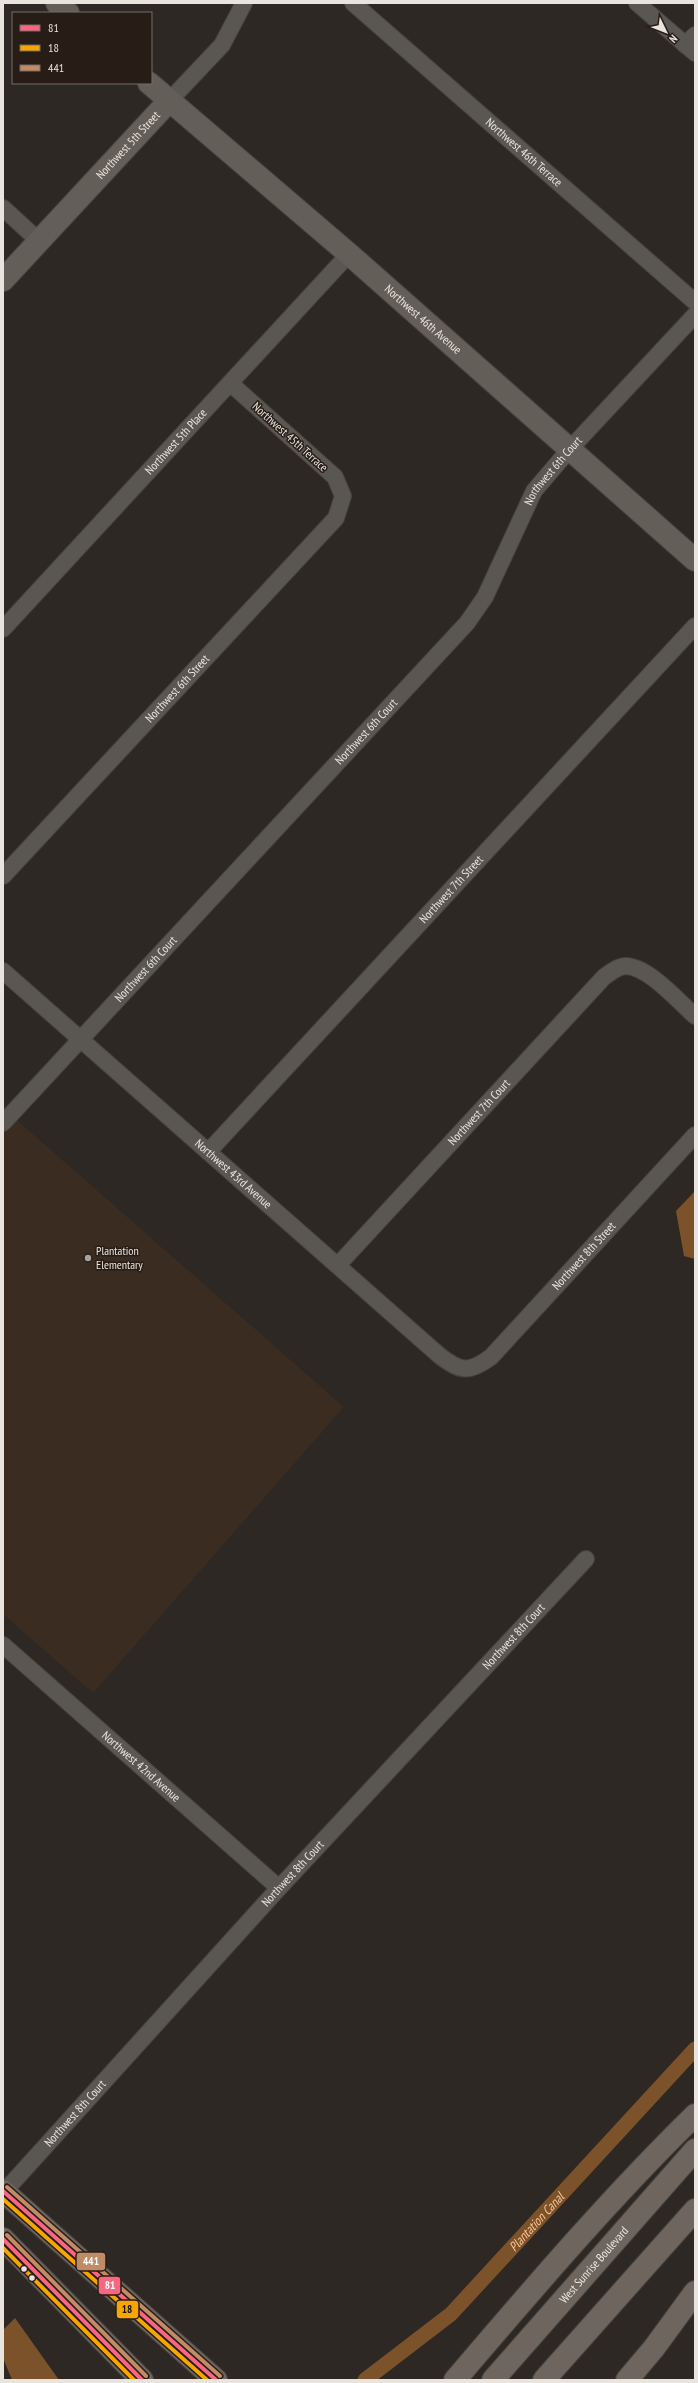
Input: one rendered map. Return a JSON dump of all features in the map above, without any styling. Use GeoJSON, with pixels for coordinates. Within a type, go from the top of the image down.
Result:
{"type":"FeatureCollection","features":[{"type":"Feature","properties":{"kind":"main road"},"geometry":{"type":"LineString","coordinates":[[456,2380],[524,2299],[656,2153],[695,2115]]}},
{"type":"Feature","properties":{"kind":"main road","name":"West Sunrise Boulevard"},"geometry":{"type":"LineString","coordinates":[[493,2380],[695,2150]]}},
{"type":"Feature","properties":{"kind":"main road"},"geometry":{"type":"LineString","coordinates":[[3,2192],[216,2380]]}},
{"type":"Feature","properties":{"kind":"main road"},"geometry":{"type":"LineString","coordinates":[[544,2380],[695,2210]]}},
{"type":"Feature","properties":{"kind":"main road"},"geometry":{"type":"LineString","coordinates":[[3,2239],[142,2380]]}},
{"type":"Feature","properties":{"kind":"main road"},"geometry":{"type":"LineString","coordinates":[[627,2380],[695,2292]]}},
{"type":"Feature","properties":{"kind":"street"},"geometry":{"type":"LineString","coordinates":[[57,3],[67,12]]}},
{"type":"Feature","properties":{"kind":"street","name":"Northwest 5th Street"},"geometry":{"type":"LineString","coordinates":[[3,280],[222,44],[244,3]]}},
{"type":"Feature","properties":{"kind":"street","name":"Northwest 46th Terrace"},"geometry":{"type":"LineString","coordinates":[[353,3],[695,302]]}},
{"type":"Feature","properties":{"kind":"street"},"geometry":{"type":"LineString","coordinates":[[637,3],[692,44]]}},
{"type":"Feature","properties":{"kind":"street","name":"Northwest 46th Avenue"},"geometry":{"type":"LineString","coordinates":[[150,84],[349,254],[568,450],[695,560]]}},
{"type":"Feature","properties":{"kind":"street"},"geometry":{"type":"LineString","coordinates":[[3,208],[39,241]]}},
{"type":"Feature","properties":{"kind":"street","name":"Northwest 5th Place"},"geometry":{"type":"LineString","coordinates":[[3,629],[349,254]]}},
{"type":"Feature","properties":{"kind":"street","name":"Northwest 6th Court"},"geometry":{"type":"LineString","coordinates":[[3,1123],[467,623],[485,597],[515,529],[534,491],[568,450],[695,315]]}},
{"type":"Feature","properties":{"kind":"street","name":"Northwest 45th Terrace"},"geometry":{"type":"LineString","coordinates":[[230,383],[335,477],[343,496]]}},
{"type":"Feature","properties":{"kind":"street","name":"Northwest 6th Street"},"geometry":{"type":"LineString","coordinates":[[3,876],[336,518],[343,496]]}},
{"type":"Feature","properties":{"kind":"street","name":"Northwest 7th Street"},"geometry":{"type":"LineString","coordinates":[[208,1152],[695,626]]}},
{"type":"Feature","properties":{"kind":"street","name":"Northwest 7th Court"},"geometry":{"type":"LineString","coordinates":[[338,1265],[604,977],[625,966],[649,975],[695,1016]]}},
{"type":"Feature","properties":{"kind":"street","name":"Northwest 43rd Avenue"},"geometry":{"type":"LineString","coordinates":[[3,971],[440,1356],[452,1365],[467,1370]]}},
{"type":"Feature","properties":{"kind":"street","name":"Northwest 8th Street"},"geometry":{"type":"LineString","coordinates":[[467,1370],[479,1366],[491,1357],[695,1135]]}},
{"type":"Feature","properties":{"kind":"street","name":"Northwest 8th Court"},"geometry":{"type":"LineString","coordinates":[[3,2192],[279,1888],[586,1559]]}},
{"type":"Feature","properties":{"kind":"street","name":"Northwest 42nd Avenue"},"geometry":{"type":"LineString","coordinates":[[3,1645],[279,1888]]}},
{"type":"Feature","properties":{"kind":"shaded area","name":"Plantation Elementary"},"geometry":{"type":"Polygon","coordinates":[[[3,1108],[344,1407],[93,1693],[3,1614],[3,1108]]]}},
{"type":"Feature","properties":{"kind":"shaded area"},"geometry":{"type":"Polygon","coordinates":[[[695,1191],[695,1259],[684,1256],[676,1211],[695,1191]]]}},
{"type":"Feature","properties":{"kind":"shaded area"},"geometry":{"type":"Polygon","coordinates":[[[15,2318],[59,2380],[12,2380],[3,2358],[3,2330],[15,2318]]]}},
{"type":"Feature","properties":{"kind":"waterway","name":"Plantation Canal"},"geometry":{"type":"LineString","coordinates":[[365,2380],[451,2314],[695,2049]]}},
{"type":"Feature","properties":{"kind":"transit line","name":"441"},"geometry":{"type":"LineString","coordinates":[[7,2187],[220,2376]]}},
{"type":"Feature","properties":{"kind":"transit line","name":"81"},"geometry":{"type":"LineString","coordinates":[[3,2191],[216,2380]]}},
{"type":"Feature","properties":{"kind":"transit line","name":"18"},"geometry":{"type":"LineString","coordinates":[[3,2199],[207,2380]]}},
{"type":"Feature","properties":{"kind":"transit line","name":"441"},"geometry":{"type":"LineString","coordinates":[[7,2235],[146,2376]]}},
{"type":"Feature","properties":{"kind":"transit line","name":"81"},"geometry":{"type":"LineString","coordinates":[[3,2239],[142,2380]]}},
{"type":"Feature","properties":{"kind":"transit line","name":"18"},"geometry":{"type":"LineString","coordinates":[[3,2248],[134,2380]]}},
{"type":"Feature","properties":{"kind":"place","name":"Plantation Elementary"},"geometry":{"type":"Point","coordinates":[88,1258]}}]}
